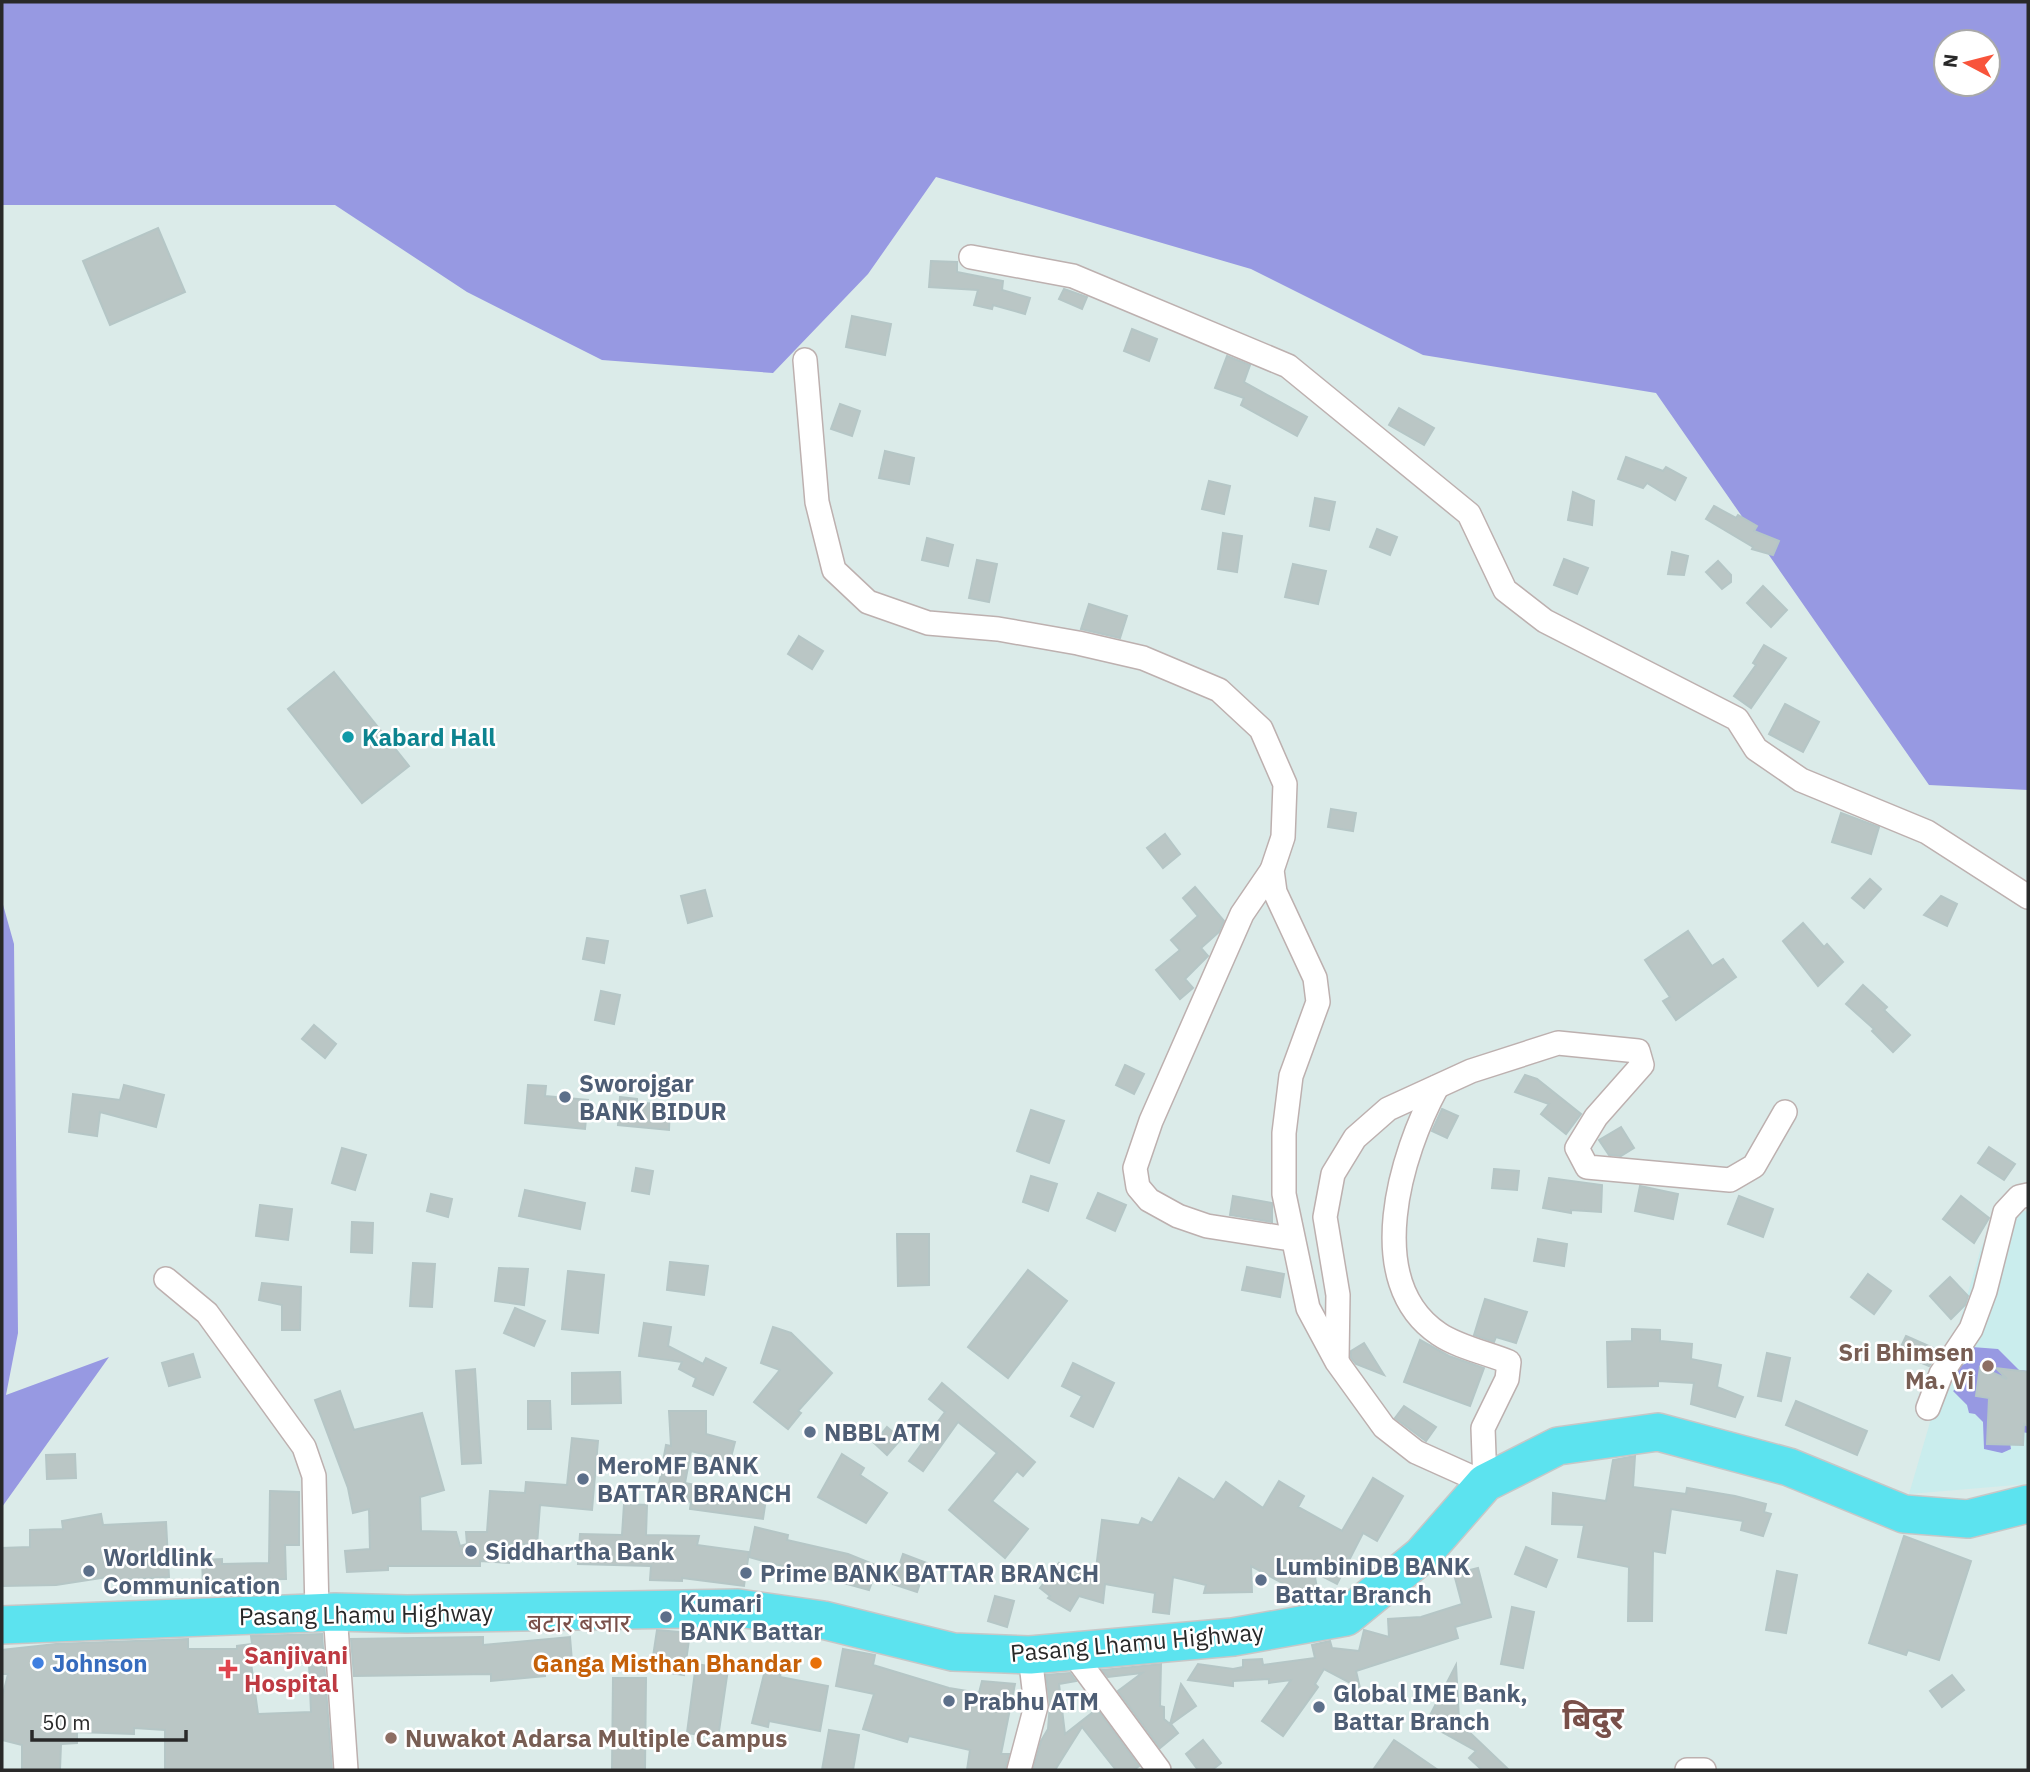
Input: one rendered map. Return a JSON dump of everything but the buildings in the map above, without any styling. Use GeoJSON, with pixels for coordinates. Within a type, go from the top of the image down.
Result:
{"type":"FeatureCollection","features":[{"type":"Feature","properties":{"kind":"main road","name":"Pasang Lhamu Highway"},"geometry":{"type":"LineString","coordinates":[[2,1625],[326,1612],[407,1614],[738,1608],[823,1620],[953,1652],[1030,1655],[1233,1637],[1346,1617],[1422,1555],[1485,1483],[1558,1446],[1658,1432],[1789,1467],[1904,1514],[1968,1519],[2028,1504]]}},
{"type":"Feature","properties":{"kind":"street"},"geometry":{"type":"LineString","coordinates":[[971,257],[1073,276],[1288,366],[1469,514],[1504,590],[1545,621],[1737,719],[1756,749],[1801,780],[1927,831],[2028,897]]}},
{"type":"Feature","properties":{"kind":"street"},"geometry":{"type":"LineString","coordinates":[[805,360],[817,502],[834,570],[869,602],[928,623],[998,629],[1143,658],[1219,690],[1261,729],[1285,784],[1283,837],[1272,870],[1242,914],[1151,1121],[1135,1168],[1138,1187],[1149,1200],[1178,1216],[1207,1226],[1291,1239]]}},
{"type":"Feature","properties":{"kind":"street"},"geometry":{"type":"LineString","coordinates":[[1272,870],[1275,892],[1315,978],[1318,1002],[1291,1076],[1285,1122],[1284,1194],[1291,1239],[1308,1308],[1337,1362],[1384,1427],[1416,1452],[1485,1483],[1483,1428],[1507,1379],[1509,1362],[1439,1335],[1413,1310],[1398,1278],[1395,1220],[1404,1164],[1418,1122],[1437,1087]]}},
{"type":"Feature","properties":{"kind":"street"},"geometry":{"type":"LineString","coordinates":[[1337,1362],[1338,1295],[1325,1217],[1333,1174],[1355,1138],[1388,1109],[1471,1070],[1558,1043],[1638,1051],[1643,1065],[1596,1117],[1577,1148],[1587,1167],[1730,1180],[1754,1166],[1785,1112]]}},
{"type":"Feature","properties":{"kind":"street"},"geometry":{"type":"LineString","coordinates":[[1928,1408],[1941,1374],[1971,1329],[1985,1291],[2005,1212],[2019,1197],[2028,1195]]}},
{"type":"Feature","properties":{"kind":"street"},"geometry":{"type":"LineString","coordinates":[[166,1279],[207,1313],[304,1447],[314,1476],[326,1612],[346,1770]]}},
{"type":"Feature","properties":{"kind":"street"},"geometry":{"type":"LineString","coordinates":[[1072,1652],[1159,1770]]}},
{"type":"Feature","properties":{"kind":"street"},"geometry":{"type":"LineString","coordinates":[[1019,1770],[1036,1706],[1030,1655]]}},
{"type":"Feature","properties":{"kind":"street"},"geometry":{"type":"LineString","coordinates":[[1687,1770],[1704,1770]]}},
{"type":"Feature","properties":{"kind":"shaded area"},"geometry":{"type":"Polygon","coordinates":[[[2,2],[2028,2],[2028,790],[1929,785],[1656,393],[1423,355],[1251,269],[936,177],[868,274],[773,373],[602,360],[467,292],[335,205],[2,205],[2,2]]]}},
{"type":"Feature","properties":{"kind":"shaded area"},"geometry":{"type":"Polygon","coordinates":[[[2,901],[14,944],[18,1333],[6,1395],[109,1357],[2,1507],[2,901]]]}},
{"type":"Feature","properties":{"kind":"shaded area","name":"Sri Bhimsen Ma. Vi"},"geometry":{"type":"Polygon","coordinates":[[[2001,1204],[2028,1212],[2028,1484],[1909,1494],[1981,1248],[2001,1204]]]}},
{"type":"Feature","properties":{"kind":"shaded area"},"geometry":{"type":"Polygon","coordinates":[[[1972,1347],[1998,1349],[2019,1370],[2028,1371],[2028,1433],[2008,1430],[2011,1449],[2002,1453],[1984,1449],[1983,1422],[1975,1414],[1969,1413],[1967,1405],[1953,1391],[1964,1383],[1956,1368],[1967,1363],[1964,1352],[1972,1347]]]}},
{"type":"Feature","properties":{"kind":"place","name":"Kabard Hall"},"geometry":{"type":"Point","coordinates":[348,737]}},
{"type":"Feature","properties":{"kind":"place","name":"Sworojgar BANK BIDUR"},"geometry":{"type":"Point","coordinates":[565,1097]}},
{"type":"Feature","properties":{"kind":"place","name":"Sri Bhimsen Ma. Vi"},"geometry":{"type":"Point","coordinates":[1988,1366]}},
{"type":"Feature","properties":{"kind":"place","name":"NBBL ATM"},"geometry":{"type":"Point","coordinates":[810,1432]}},
{"type":"Feature","properties":{"kind":"place","name":"MeroMF BANK BATTAR BRANCH"},"geometry":{"type":"Point","coordinates":[583,1479]}},
{"type":"Feature","properties":{"kind":"place","name":"Siddhartha Bank"},"geometry":{"type":"Point","coordinates":[471,1551]}},
{"type":"Feature","properties":{"kind":"place","name":"Worldlink Communication"},"geometry":{"type":"Point","coordinates":[89,1571]}},
{"type":"Feature","properties":{"kind":"place","name":"Prime BANK BATTAR BRANCH"},"geometry":{"type":"Point","coordinates":[746,1573]}},
{"type":"Feature","properties":{"kind":"place","name":"LumbiniDB BANK Battar Branch"},"geometry":{"type":"Point","coordinates":[1261,1580]}},
{"type":"Feature","properties":{"kind":"place","name":"Kumari BANK Battar"},"geometry":{"type":"Point","coordinates":[666,1617]}},
{"type":"Feature","properties":{"kind":"place","name":"Johnson"},"geometry":{"type":"Point","coordinates":[38,1663]}},
{"type":"Feature","properties":{"kind":"place","name":"Ganga Misthan Bhandar"},"geometry":{"type":"Point","coordinates":[816,1663]}},
{"type":"Feature","properties":{"kind":"place","name":"Sanjivani Hospital"},"geometry":{"type":"Point","coordinates":[228,1669]}},
{"type":"Feature","properties":{"kind":"place","name":"Prabhu ATM"},"geometry":{"type":"Point","coordinates":[949,1701]}},
{"type":"Feature","properties":{"kind":"place","name":"Global IME Bank, Battar Branch"},"geometry":{"type":"Point","coordinates":[1319,1707]}},
{"type":"Feature","properties":{"kind":"place","name":"Nuwakot Adarsa Multiple Campus"},"geometry":{"type":"Point","coordinates":[391,1738]}},
{"type":"Feature","properties":{"kind":"district","name":"बटार बजार"},"geometry":{"type":"Point","coordinates":[579,1622]}},
{"type":"Feature","properties":{"kind":"district","name":"बिदुर"},"geometry":{"type":"Point","coordinates":[1593,1717]}}]}
